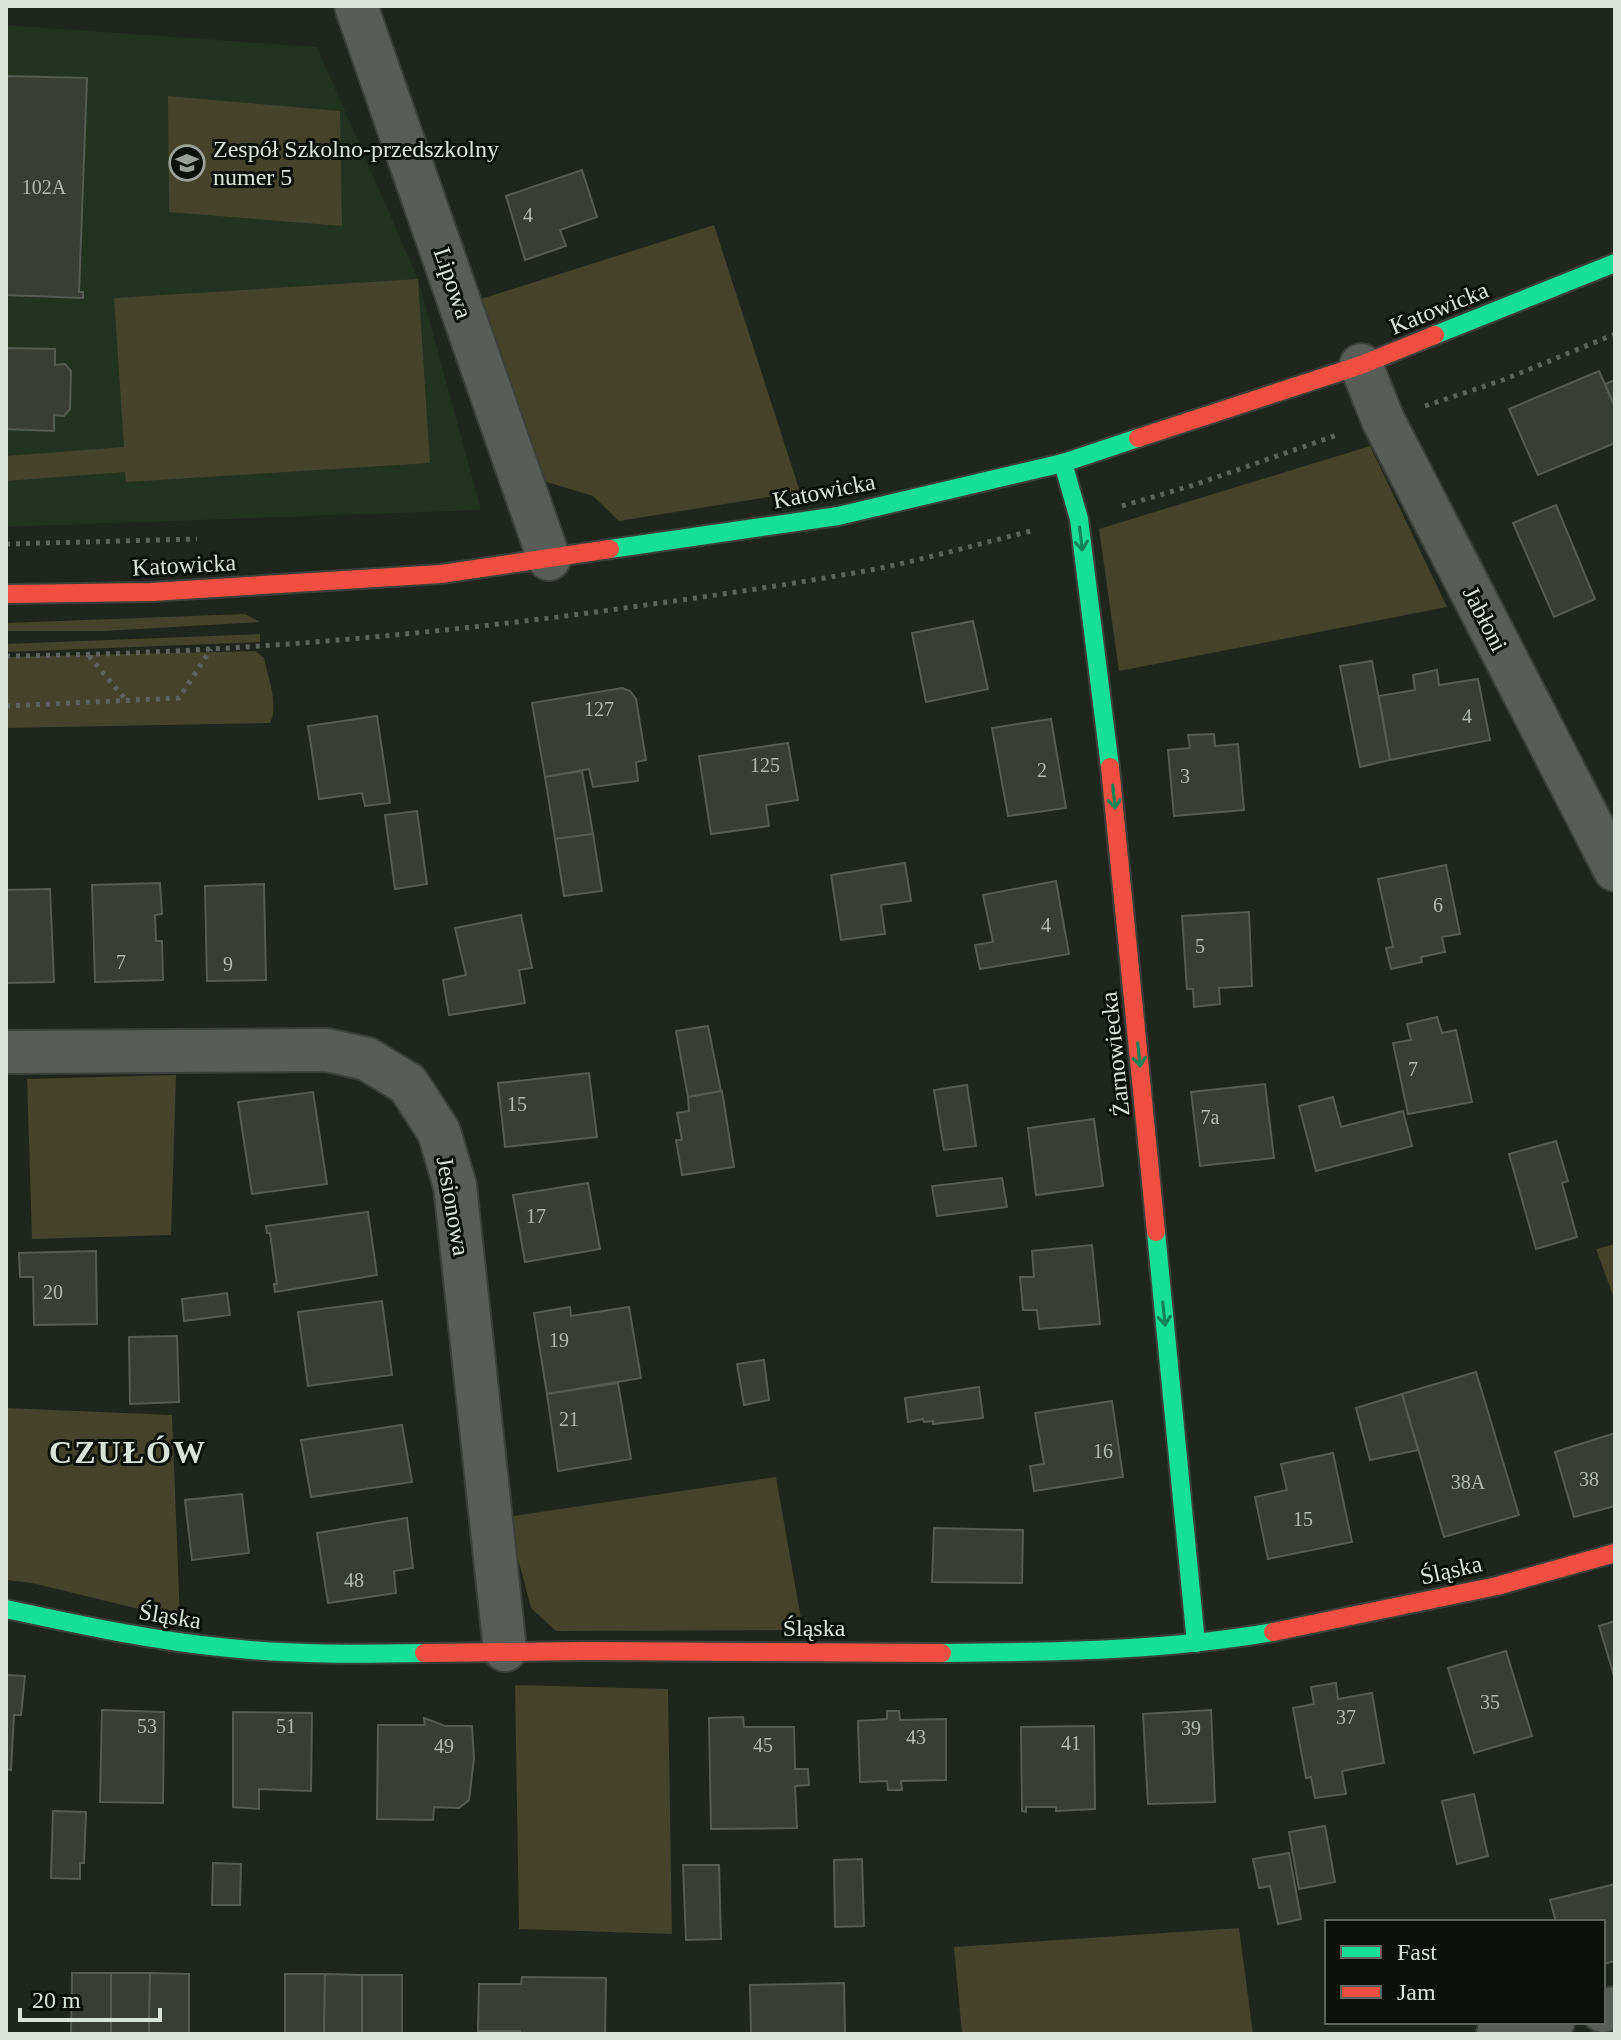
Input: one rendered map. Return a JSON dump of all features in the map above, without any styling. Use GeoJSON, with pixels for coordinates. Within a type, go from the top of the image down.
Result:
{"type":"FeatureCollection","features":[{"type":"Feature","properties":{"kind":"street","name":"Lipowa"},"geometry":{"type":"LineString","coordinates":[[356,6],[549,559]]}},
{"type":"Feature","properties":{"kind":"street","name":"Katowicka"},"geometry":{"type":"LineString","coordinates":[[6,594],[151,592],[441,574],[838,516],[1063,463],[1361,365],[1615,263]]}},
{"type":"Feature","properties":{"kind":"street","name":"Jabłoni"},"geometry":{"type":"LineString","coordinates":[[1361,365],[1383,420],[1615,870]]}},
{"type":"Feature","properties":{"kind":"street","name":"Żarnowiecka"},"geometry":{"type":"LineString","coordinates":[[1063,463],[1079,519],[1113,787],[1196,1643]]}},
{"type":"Feature","properties":{"kind":"street","name":"Jesionowa"},"geometry":{"type":"LineString","coordinates":[[6,1052],[327,1050],[367,1059],[408,1084],[439,1132],[455,1186],[505,1650]]}},
{"type":"Feature","properties":{"kind":"street","name":"Śląska"},"geometry":{"type":"LineString","coordinates":[[6,1609],[183,1644],[260,1651],[1025,1652],[1196,1643],[1304,1627],[1419,1603],[1615,1553]]}},
{"type":"Feature","properties":{"kind":"street"},"geometry":{"type":"LineString","coordinates":[[1498,2034],[1544,2024]]}},
{"type":"Feature","properties":{"kind":"path"},"geometry":{"type":"LineString","coordinates":[[6,706],[179,698],[212,649]]}},
{"type":"Feature","properties":{"kind":"path"},"geometry":{"type":"LineString","coordinates":[[89,655],[127,701]]}},
{"type":"Feature","properties":{"kind":"shaded area","name":"Zespół Szkolno-przedszkolny numer 5"},"geometry":{"type":"Polygon","coordinates":[[[6,25],[317,47],[418,279],[481,510],[6,527],[6,25]]]}},
{"type":"Feature","properties":{"kind":"shaded area"},"geometry":{"type":"Polygon","coordinates":[[[168,96],[340,111],[342,226],[169,212],[168,96]]]}},
{"type":"Feature","properties":{"kind":"shaded area"},"geometry":{"type":"Polygon","coordinates":[[[714,225],[800,492],[619,521],[593,496],[540,480],[481,299],[714,225]]]}},
{"type":"Feature","properties":{"kind":"shaded area"},"geometry":{"type":"Polygon","coordinates":[[[418,279],[430,463],[126,482],[125,472],[6,481],[6,456],[124,447],[114,298],[418,279]]]}},
{"type":"Feature","properties":{"kind":"shaded area"},"geometry":{"type":"Polygon","coordinates":[[[1370,446],[1447,607],[1119,671],[1099,529],[1370,446]]]}},
{"type":"Feature","properties":{"kind":"shaded area"},"geometry":{"type":"Polygon","coordinates":[[[245,614],[260,622],[104,631],[6,631],[6,623],[245,614]]]}},
{"type":"Feature","properties":{"kind":"shaded area"},"geometry":{"type":"Polygon","coordinates":[[[260,634],[260,642],[6,652],[6,644],[260,634]]]}},
{"type":"Feature","properties":{"kind":"shaded area"},"geometry":{"type":"Polygon","coordinates":[[[255,651],[264,658],[272,691],[270,723],[6,728],[6,657],[255,651]]]}},
{"type":"Feature","properties":{"kind":"shaded area"},"geometry":{"type":"Polygon","coordinates":[[[176,1075],[171,1235],[32,1239],[27,1079],[176,1075]]]}},
{"type":"Feature","properties":{"kind":"shaded area"},"geometry":{"type":"Polygon","coordinates":[[[1615,1244],[1615,1301],[1596,1249],[1615,1244]]]}},
{"type":"Feature","properties":{"kind":"shaded area"},"geometry":{"type":"Polygon","coordinates":[[[6,1408],[172,1415],[180,1619],[32,1583],[6,1580],[6,1408]]]}},
{"type":"Feature","properties":{"kind":"shaded area"},"geometry":{"type":"Polygon","coordinates":[[[776,1477],[803,1630],[556,1631],[531,1608],[507,1517],[776,1477]]]}},
{"type":"Feature","properties":{"kind":"shaded area"},"geometry":{"type":"Polygon","coordinates":[[[515,1685],[668,1689],[672,1934],[519,1929],[515,1685]]]}},
{"type":"Feature","properties":{"kind":"shaded area"},"geometry":{"type":"Polygon","coordinates":[[[1239,1928],[1253,2034],[962,2034],[954,1947],[1239,1928]]]}},
{"type":"Feature","properties":{"kind":"building"},"geometry":{"type":"Polygon","coordinates":[[[6,76],[87,78],[79,292],[83,292],[83,298],[6,295],[6,76]]]}},
{"type":"Feature","properties":{"kind":"building"},"geometry":{"type":"Polygon","coordinates":[[[582,170],[597,217],[560,230],[566,246],[525,260],[506,196],[582,170]]]}},
{"type":"Feature","properties":{"kind":"building"},"geometry":{"type":"Polygon","coordinates":[[[6,348],[55,349],[55,365],[65,364],[71,371],[70,409],[64,416],[54,415],[54,431],[6,429],[6,348]]]}},
{"type":"Feature","properties":{"kind":"building"},"geometry":{"type":"Polygon","coordinates":[[[1599,371],[1615,407],[1615,443],[1538,475],[1509,409],[1599,371]]]}},
{"type":"Feature","properties":{"kind":"building"},"geometry":{"type":"Polygon","coordinates":[[[1615,380],[1615,407],[1605,384],[1615,380]]]}},
{"type":"Feature","properties":{"kind":"building"},"geometry":{"type":"Polygon","coordinates":[[[1556,505],[1595,599],[1554,617],[1513,523],[1556,505]]]}},
{"type":"Feature","properties":{"kind":"building"},"geometry":{"type":"Polygon","coordinates":[[[973,621],[988,689],[926,702],[912,633],[973,621]]]}},
{"type":"Feature","properties":{"kind":"building"},"geometry":{"type":"Polygon","coordinates":[[[1372,661],[1390,760],[1360,767],[1340,666],[1372,661]]]}},
{"type":"Feature","properties":{"kind":"building"},"geometry":{"type":"Polygon","coordinates":[[[1437,670],[1439,685],[1478,679],[1490,740],[1390,760],[1379,696],[1415,690],[1413,675],[1437,670]]]}},
{"type":"Feature","properties":{"kind":"building"},"geometry":{"type":"Polygon","coordinates":[[[622,688],[630,691],[636,699],[646,760],[636,762],[638,781],[593,787],[589,769],[545,777],[532,703],[622,688]]]}},
{"type":"Feature","properties":{"kind":"building"},"geometry":{"type":"Polygon","coordinates":[[[377,716],[390,803],[365,806],[362,793],[319,799],[308,726],[377,716]]]}},
{"type":"Feature","properties":{"kind":"building"},"geometry":{"type":"Polygon","coordinates":[[[1051,719],[1066,808],[1008,816],[992,728],[1051,719]]]}},
{"type":"Feature","properties":{"kind":"building"},"geometry":{"type":"Polygon","coordinates":[[[1214,734],[1215,746],[1238,744],[1244,810],[1174,816],[1168,750],[1190,748],[1188,735],[1214,734]]]}},
{"type":"Feature","properties":{"kind":"building"},"geometry":{"type":"Polygon","coordinates":[[[788,743],[798,800],[766,805],[769,826],[711,834],[699,756],[788,743]]]}},
{"type":"Feature","properties":{"kind":"building"},"geometry":{"type":"Polygon","coordinates":[[[582,771],[593,834],[555,839],[545,777],[582,771]]]}},
{"type":"Feature","properties":{"kind":"building"},"geometry":{"type":"Polygon","coordinates":[[[417,811],[427,884],[395,889],[385,815],[417,811]]]}},
{"type":"Feature","properties":{"kind":"building"},"geometry":{"type":"Polygon","coordinates":[[[593,834],[602,891],[564,896],[555,839],[593,834]]]}},
{"type":"Feature","properties":{"kind":"building"},"geometry":{"type":"Polygon","coordinates":[[[905,863],[911,901],[881,905],[885,934],[841,940],[831,875],[905,863]]]}},
{"type":"Feature","properties":{"kind":"building"},"geometry":{"type":"Polygon","coordinates":[[[1446,865],[1460,934],[1442,937],[1445,952],[1421,957],[1422,962],[1391,969],[1386,948],[1393,947],[1378,879],[1446,865]]]}},
{"type":"Feature","properties":{"kind":"building"},"geometry":{"type":"Polygon","coordinates":[[[1056,881],[1069,954],[980,969],[975,945],[993,942],[983,895],[1056,881]]]}},
{"type":"Feature","properties":{"kind":"building"},"geometry":{"type":"Polygon","coordinates":[[[160,883],[162,914],[155,915],[156,941],[162,941],[163,980],[95,982],[92,885],[160,883]]]}},
{"type":"Feature","properties":{"kind":"building"},"geometry":{"type":"Polygon","coordinates":[[[264,884],[266,980],[207,981],[205,886],[264,884]]]}},
{"type":"Feature","properties":{"kind":"building"},"geometry":{"type":"Polygon","coordinates":[[[50,889],[54,982],[6,983],[6,890],[50,889]]]}},
{"type":"Feature","properties":{"kind":"building"},"geometry":{"type":"Polygon","coordinates":[[[1249,912],[1252,986],[1219,988],[1220,1004],[1194,1007],[1193,989],[1187,989],[1182,916],[1249,912]]]}},
{"type":"Feature","properties":{"kind":"building"},"geometry":{"type":"Polygon","coordinates":[[[521,915],[532,968],[519,970],[525,1003],[449,1015],[443,980],[466,975],[455,928],[521,915]]]}},
{"type":"Feature","properties":{"kind":"building"},"geometry":{"type":"Polygon","coordinates":[[[1437,1017],[1442,1033],[1456,1030],[1472,1102],[1408,1114],[1393,1043],[1411,1040],[1407,1024],[1437,1017]]]}},
{"type":"Feature","properties":{"kind":"building"},"geometry":{"type":"Polygon","coordinates":[[[708,1026],[721,1091],[688,1097],[676,1031],[708,1026]]]}},
{"type":"Feature","properties":{"kind":"building"},"geometry":{"type":"Polygon","coordinates":[[[589,1073],[597,1137],[505,1147],[498,1083],[589,1073]]]}},
{"type":"Feature","properties":{"kind":"building"},"geometry":{"type":"Polygon","coordinates":[[[1265,1084],[1274,1158],[1200,1166],[1191,1092],[1265,1084]]]}},
{"type":"Feature","properties":{"kind":"building"},"geometry":{"type":"Polygon","coordinates":[[[967,1085],[976,1146],[944,1150],[934,1090],[967,1085]]]}},
{"type":"Feature","properties":{"kind":"building"},"geometry":{"type":"Polygon","coordinates":[[[722,1091],[734,1167],[682,1175],[676,1140],[682,1140],[677,1113],[689,1111],[688,1097],[722,1091]]]}},
{"type":"Feature","properties":{"kind":"building"},"geometry":{"type":"Polygon","coordinates":[[[313,1092],[327,1184],[252,1194],[238,1102],[313,1092]]]}},
{"type":"Feature","properties":{"kind":"building"},"geometry":{"type":"Polygon","coordinates":[[[1333,1097],[1341,1127],[1403,1111],[1412,1146],[1316,1171],[1299,1106],[1333,1097]]]}},
{"type":"Feature","properties":{"kind":"building"},"geometry":{"type":"Polygon","coordinates":[[[1094,1119],[1103,1186],[1036,1195],[1028,1128],[1094,1119]]]}},
{"type":"Feature","properties":{"kind":"building"},"geometry":{"type":"Polygon","coordinates":[[[1556,1141],[1568,1181],[1562,1183],[1577,1237],[1536,1249],[1509,1154],[1556,1141]]]}},
{"type":"Feature","properties":{"kind":"building"},"geometry":{"type":"Polygon","coordinates":[[[1002,1178],[1007,1207],[937,1216],[932,1186],[1002,1178]]]}},
{"type":"Feature","properties":{"kind":"building"},"geometry":{"type":"Polygon","coordinates":[[[588,1183],[600,1249],[525,1262],[513,1195],[588,1183]]]}},
{"type":"Feature","properties":{"kind":"building"},"geometry":{"type":"Polygon","coordinates":[[[368,1212],[377,1275],[275,1292],[274,1284],[277,1284],[270,1233],[267,1233],[266,1226],[368,1212]]]}},
{"type":"Feature","properties":{"kind":"building"},"geometry":{"type":"Polygon","coordinates":[[[1092,1245],[1100,1324],[1039,1329],[1037,1310],[1023,1310],[1020,1277],[1034,1277],[1032,1251],[1092,1245]]]}},
{"type":"Feature","properties":{"kind":"building"},"geometry":{"type":"Polygon","coordinates":[[[96,1251],[97,1324],[34,1325],[33,1277],[20,1277],[19,1253],[96,1251]]]}},
{"type":"Feature","properties":{"kind":"building"},"geometry":{"type":"Polygon","coordinates":[[[227,1293],[230,1315],[184,1321],[182,1299],[227,1293]]]}},
{"type":"Feature","properties":{"kind":"building"},"geometry":{"type":"Polygon","coordinates":[[[382,1301],[392,1375],[308,1386],[298,1312],[382,1301]]]}},
{"type":"Feature","properties":{"kind":"building"},"geometry":{"type":"Polygon","coordinates":[[[570,1307],[571,1316],[629,1307],[641,1378],[547,1394],[534,1313],[570,1307]]]}},
{"type":"Feature","properties":{"kind":"building"},"geometry":{"type":"Polygon","coordinates":[[[177,1336],[179,1402],[130,1404],[129,1337],[177,1336]]]}},
{"type":"Feature","properties":{"kind":"building"},"geometry":{"type":"Polygon","coordinates":[[[764,1360],[769,1400],[744,1405],[737,1364],[764,1360]]]}},
{"type":"Feature","properties":{"kind":"building"},"geometry":{"type":"Polygon","coordinates":[[[1476,1372],[1519,1515],[1444,1537],[1402,1394],[1476,1372]]]}},
{"type":"Feature","properties":{"kind":"building"},"geometry":{"type":"Polygon","coordinates":[[[618,1383],[631,1459],[558,1471],[547,1394],[618,1383]]]}},
{"type":"Feature","properties":{"kind":"building"},"geometry":{"type":"Polygon","coordinates":[[[979,1387],[983,1418],[933,1424],[933,1421],[924,1422],[923,1419],[908,1422],[905,1398],[979,1387]]]}},
{"type":"Feature","properties":{"kind":"building"},"geometry":{"type":"Polygon","coordinates":[[[1402,1394],[1418,1450],[1370,1460],[1356,1408],[1402,1394]]]}},
{"type":"Feature","properties":{"kind":"building"},"geometry":{"type":"Polygon","coordinates":[[[1112,1401],[1123,1477],[1034,1491],[1030,1466],[1044,1464],[1035,1413],[1112,1401]]]}},
{"type":"Feature","properties":{"kind":"building"},"geometry":{"type":"Polygon","coordinates":[[[402,1425],[412,1482],[311,1497],[301,1440],[402,1425]]]}},
{"type":"Feature","properties":{"kind":"building"},"geometry":{"type":"Polygon","coordinates":[[[1615,1433],[1615,1506],[1574,1517],[1555,1452],[1615,1433]]]}},
{"type":"Feature","properties":{"kind":"building"},"geometry":{"type":"Polygon","coordinates":[[[1333,1453],[1352,1542],[1268,1559],[1255,1497],[1287,1490],[1281,1464],[1333,1453]]]}},
{"type":"Feature","properties":{"kind":"building"},"geometry":{"type":"Polygon","coordinates":[[[242,1494],[249,1553],[192,1560],[185,1500],[242,1494]]]}},
{"type":"Feature","properties":{"kind":"building"},"geometry":{"type":"Polygon","coordinates":[[[407,1518],[413,1568],[394,1571],[396,1593],[328,1603],[317,1533],[407,1518]]]}},
{"type":"Feature","properties":{"kind":"building"},"geometry":{"type":"Polygon","coordinates":[[[934,1528],[1023,1530],[1022,1583],[932,1582],[934,1528]]]}},
{"type":"Feature","properties":{"kind":"building"},"geometry":{"type":"Polygon","coordinates":[[[1615,1621],[1615,1679],[1599,1626],[1615,1621]]]}},
{"type":"Feature","properties":{"kind":"building"},"geometry":{"type":"Polygon","coordinates":[[[1506,1651],[1532,1736],[1474,1753],[1448,1668],[1506,1651]]]}},
{"type":"Feature","properties":{"kind":"building"},"geometry":{"type":"Polygon","coordinates":[[[6,1675],[25,1676],[21,1715],[14,1715],[11,1770],[6,1769],[6,1675]]]}},
{"type":"Feature","properties":{"kind":"building"},"geometry":{"type":"Polygon","coordinates":[[[1336,1683],[1338,1699],[1372,1693],[1384,1763],[1342,1771],[1346,1794],[1315,1798],[1311,1777],[1306,1778],[1293,1708],[1314,1704],[1311,1687],[1336,1683]]]}},
{"type":"Feature","properties":{"kind":"building"},"geometry":{"type":"Polygon","coordinates":[[[102,1710],[164,1712],[163,1803],[100,1802],[102,1710]]]}},
{"type":"Feature","properties":{"kind":"building"},"geometry":{"type":"Polygon","coordinates":[[[1211,1710],[1215,1802],[1148,1804],[1143,1714],[1211,1710]]]}},
{"type":"Feature","properties":{"kind":"building"},"geometry":{"type":"Polygon","coordinates":[[[887,1711],[899,1711],[900,1720],[946,1719],[946,1780],[901,1781],[902,1790],[888,1790],[887,1781],[860,1782],[858,1721],[887,1719],[887,1711]]]}},
{"type":"Feature","properties":{"kind":"building"},"geometry":{"type":"Polygon","coordinates":[[[233,1712],[312,1713],[311,1791],[259,1789],[259,1809],[233,1807],[233,1712]]]}},
{"type":"Feature","properties":{"kind":"building"},"geometry":{"type":"Polygon","coordinates":[[[743,1717],[744,1727],[794,1727],[795,1769],[808,1769],[809,1785],[795,1786],[797,1828],[711,1829],[709,1718],[743,1717]]]}},
{"type":"Feature","properties":{"kind":"building"},"geometry":{"type":"Polygon","coordinates":[[[424,1718],[445,1726],[472,1726],[474,1758],[469,1800],[459,1808],[434,1807],[433,1820],[377,1819],[378,1725],[425,1725],[424,1718]]]}},
{"type":"Feature","properties":{"kind":"building"},"geometry":{"type":"Polygon","coordinates":[[[1094,1726],[1095,1809],[1056,1811],[1056,1807],[1026,1807],[1026,1812],[1022,1811],[1021,1727],[1094,1726]]]}},
{"type":"Feature","properties":{"kind":"building"},"geometry":{"type":"Polygon","coordinates":[[[1474,1794],[1488,1856],[1457,1864],[1442,1801],[1474,1794]]]}},
{"type":"Feature","properties":{"kind":"building"},"geometry":{"type":"Polygon","coordinates":[[[53,1811],[86,1812],[84,1863],[80,1863],[80,1879],[51,1878],[53,1811]]]}},
{"type":"Feature","properties":{"kind":"building"},"geometry":{"type":"Polygon","coordinates":[[[1325,1826],[1335,1882],[1299,1889],[1289,1832],[1325,1826]]]}},
{"type":"Feature","properties":{"kind":"building"},"geometry":{"type":"Polygon","coordinates":[[[1289,1853],[1301,1919],[1278,1924],[1270,1886],[1259,1888],[1253,1859],[1289,1853]]]}},
{"type":"Feature","properties":{"kind":"building"},"geometry":{"type":"Polygon","coordinates":[[[862,1859],[864,1926],[835,1927],[834,1860],[862,1859]]]}},
{"type":"Feature","properties":{"kind":"building"},"geometry":{"type":"Polygon","coordinates":[[[213,1863],[241,1864],[240,1905],[212,1905],[213,1863]]]}},
{"type":"Feature","properties":{"kind":"building"},"geometry":{"type":"Polygon","coordinates":[[[683,1865],[719,1865],[721,1939],[686,1940],[683,1865]]]}},
{"type":"Feature","properties":{"kind":"building"},"geometry":{"type":"Polygon","coordinates":[[[1615,1884],[1615,1961],[1605,1964],[1605,1920],[1555,1920],[1550,1900],[1615,1884]]]}},
{"type":"Feature","properties":{"kind":"building"},"geometry":{"type":"Polygon","coordinates":[[[72,1973],[111,1973],[111,2034],[71,2034],[72,1973]]]}},
{"type":"Feature","properties":{"kind":"building"},"geometry":{"type":"Polygon","coordinates":[[[111,1973],[150,1973],[149,2034],[111,2034],[111,1973]]]}},
{"type":"Feature","properties":{"kind":"building"},"geometry":{"type":"Polygon","coordinates":[[[150,1973],[189,1974],[189,2034],[149,2034],[150,1973]]]}},
{"type":"Feature","properties":{"kind":"building"},"geometry":{"type":"Polygon","coordinates":[[[285,1974],[325,1974],[324,2034],[285,2034],[285,1974]]]}},
{"type":"Feature","properties":{"kind":"building"},"geometry":{"type":"Polygon","coordinates":[[[325,1974],[362,1975],[362,2034],[324,2034],[325,1974]]]}},
{"type":"Feature","properties":{"kind":"building"},"geometry":{"type":"Polygon","coordinates":[[[362,1975],[402,1975],[402,2034],[362,2034],[362,1975]]]}},
{"type":"Feature","properties":{"kind":"building"},"geometry":{"type":"Polygon","coordinates":[[[522,1977],[606,1978],[605,2034],[478,2031],[479,1984],[521,1984],[522,1977]]]}},
{"type":"Feature","properties":{"kind":"building"},"geometry":{"type":"Polygon","coordinates":[[[844,1983],[845,2034],[751,2034],[750,1985],[844,1983]]]}},
{"type":"Feature","properties":{"kind":"traffic: fast"},"geometry":{"type":"LineString","coordinates":[[1435,335],[1615,263]]}},
{"type":"Feature","properties":{"kind":"traffic: fast"},"geometry":{"type":"LineString","coordinates":[[610,549],[838,516],[1063,463],[1138,438]]}},
{"type":"Feature","properties":{"kind":"traffic: fast"},"geometry":{"type":"LineString","coordinates":[[1063,463],[1079,519],[1110,767]]}},
{"type":"Feature","properties":{"kind":"traffic: fast"},"geometry":{"type":"LineString","coordinates":[[1156,1232],[1196,1643]]}},
{"type":"Feature","properties":{"kind":"traffic: fast"},"geometry":{"type":"LineString","coordinates":[[6,1609],[145,1637],[229,1648],[302,1653],[424,1653]]}},
{"type":"Feature","properties":{"kind":"traffic: fast"},"geometry":{"type":"LineString","coordinates":[[942,1653],[1149,1647],[1273,1632]]}},
{"type":"Feature","properties":{"kind":"traffic: jam"},"geometry":{"type":"LineString","coordinates":[[1138,438],[1361,365],[1435,335]]}},
{"type":"Feature","properties":{"kind":"traffic: jam"},"geometry":{"type":"LineString","coordinates":[[6,594],[151,592],[441,574],[610,549]]}},
{"type":"Feature","properties":{"kind":"traffic: jam"},"geometry":{"type":"LineString","coordinates":[[1110,767],[1156,1232]]}},
{"type":"Feature","properties":{"kind":"traffic: jam"},"geometry":{"type":"LineString","coordinates":[[1273,1632],[1497,1586],[1615,1553]]}},
{"type":"Feature","properties":{"kind":"traffic: jam"},"geometry":{"type":"LineString","coordinates":[[424,1653],[942,1653]]}},
{"type":"Feature","properties":{"kind":"place","name":"Zespół Szkolno-przedszkolny numer 5"},"geometry":{"type":"Point","coordinates":[187,163]}},
{"type":"Feature","properties":{"kind":"district","name":"CZUŁÓW"},"geometry":{"type":"Point","coordinates":[128,1452]}}]}
